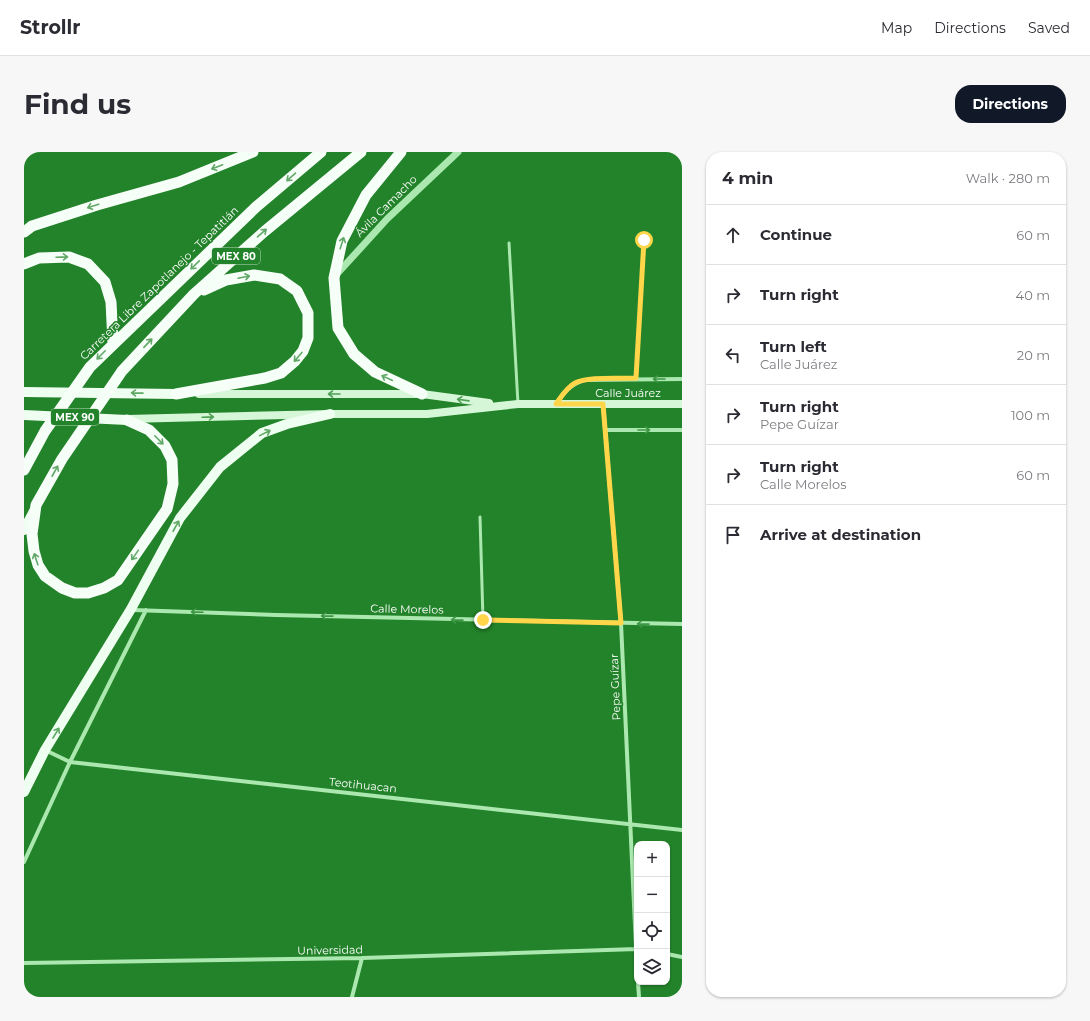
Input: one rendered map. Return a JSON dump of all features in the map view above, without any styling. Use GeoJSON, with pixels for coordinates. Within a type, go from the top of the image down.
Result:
{"type":"FeatureCollection","features":[{"type":"Feature","properties":{"kind":"highway"},"geometry":{"type":"LineString","coordinates":[[24,232],[32,226],[97,205],[180,182],[253,152]]}},
{"type":"Feature","properties":{"kind":"highway","name":"Carretera Libre Zapotlanejo - Tepatitlán"},"geometry":{"type":"LineString","coordinates":[[24,470],[45,431],[90,367],[256,208],[321,152]]}},
{"type":"Feature","properties":{"kind":"highway","name":"MEX 80"},"geometry":{"type":"LineString","coordinates":[[36,505],[62,458],[122,371],[194,294],[265,231],[361,152]]}},
{"type":"Feature","properties":{"kind":"highway"},"geometry":{"type":"LineString","coordinates":[[401,152],[366,195],[342,241],[334,278],[338,328],[354,354],[375,372],[422,394]]}},
{"type":"Feature","properties":{"kind":"highway"},"geometry":{"type":"LineString","coordinates":[[24,264],[39,258],[70,257],[88,264],[105,282],[111,302],[113,344]]}},
{"type":"Feature","properties":{"kind":"highway"},"geometry":{"type":"LineString","coordinates":[[176,394],[264,378],[281,373],[295,361],[303,351],[308,338],[308,313],[297,291],[280,279],[254,275],[226,280],[194,294]]}},
{"type":"Feature","properties":{"kind":"highway"},"geometry":{"type":"LineString","coordinates":[[36,505],[32,534],[34,551],[38,565],[45,576],[62,588],[75,593],[99,589],[118,580],[167,509],[173,484],[172,460],[165,446],[149,430],[127,420]]}},
{"type":"Feature","properties":{"kind":"main road"},"geometry":{"type":"LineString","coordinates":[[24,392],[176,394],[422,394],[502,405]]}},
{"type":"Feature","properties":{"kind":"main road","name":"Calle Juárez"},"geometry":{"type":"LineString","coordinates":[[502,405],[682,404]]}},
{"type":"Feature","properties":{"kind":"main road"},"geometry":{"type":"LineString","coordinates":[[127,420],[330,414],[427,414],[502,405]]}},
{"type":"Feature","properties":{"kind":"main road"},"geometry":{"type":"LineString","coordinates":[[24,792],[45,750],[131,609],[180,518],[220,467],[262,433],[287,424],[330,414]]}},
{"type":"Feature","properties":{"kind":"main road","name":"MEX 90"},"geometry":{"type":"LineString","coordinates":[[24,415],[127,420]]}},
{"type":"Feature","properties":{"kind":"main road","name":"MEX 80"},"geometry":{"type":"LineString","coordinates":[[24,530],[36,505]]}},
{"type":"Feature","properties":{"kind":"street","name":"Ávila Camacho"},"geometry":{"type":"LineString","coordinates":[[334,278],[387,219],[458,152]]}},
{"type":"Feature","properties":{"kind":"street"},"geometry":{"type":"LineString","coordinates":[[556,404],[573,384],[584,380],[636,378],[682,379]]}},
{"type":"Feature","properties":{"kind":"street","name":"Pepe Guízar"},"geometry":{"type":"LineString","coordinates":[[603,404],[621,623],[634,913]]}},
{"type":"Feature","properties":{"kind":"street"},"geometry":{"type":"LineString","coordinates":[[605,430],[682,430]]}},
{"type":"Feature","properties":{"kind":"street","name":"Calle Morelos"},"geometry":{"type":"LineString","coordinates":[[131,609],[276,615],[682,624]]}},
{"type":"Feature","properties":{"kind":"street"},"geometry":{"type":"LineString","coordinates":[[24,862],[70,762],[146,610]]}},
{"type":"Feature","properties":{"kind":"street","name":"Teotihuacan"},"geometry":{"type":"LineString","coordinates":[[45,750],[70,762],[630,823],[682,830]]}},
{"type":"Feature","properties":{"kind":"street","name":"Universidad"},"geometry":{"type":"LineString","coordinates":[[24,963],[362,958],[634,948]]}},
{"type":"Feature","properties":{"kind":"street"},"geometry":{"type":"LineString","coordinates":[[670,955],[682,957]]}},
{"type":"Feature","properties":{"kind":"street"},"geometry":{"type":"LineString","coordinates":[[352,997],[362,958]]}},
{"type":"Feature","properties":{"kind":"street"},"geometry":{"type":"LineString","coordinates":[[638,985],[639,997]]}},
{"type":"Feature","properties":{"kind":"lane"},"geometry":{"type":"LineString","coordinates":[[636,378],[644,240]]}},
{"type":"Feature","properties":{"kind":"lane"},"geometry":{"type":"LineString","coordinates":[[509,243],[518,404]]}},
{"type":"Feature","properties":{"kind":"lane"},"geometry":{"type":"LineString","coordinates":[[480,517],[483,620]]}},
{"type":"Feature","properties":{"kind":"route"},"geometry":{"type":"LineString","coordinates":[[483,620],[621,623],[603,404],[556,404],[573,384],[584,380],[636,378],[644,240]]}}]}
